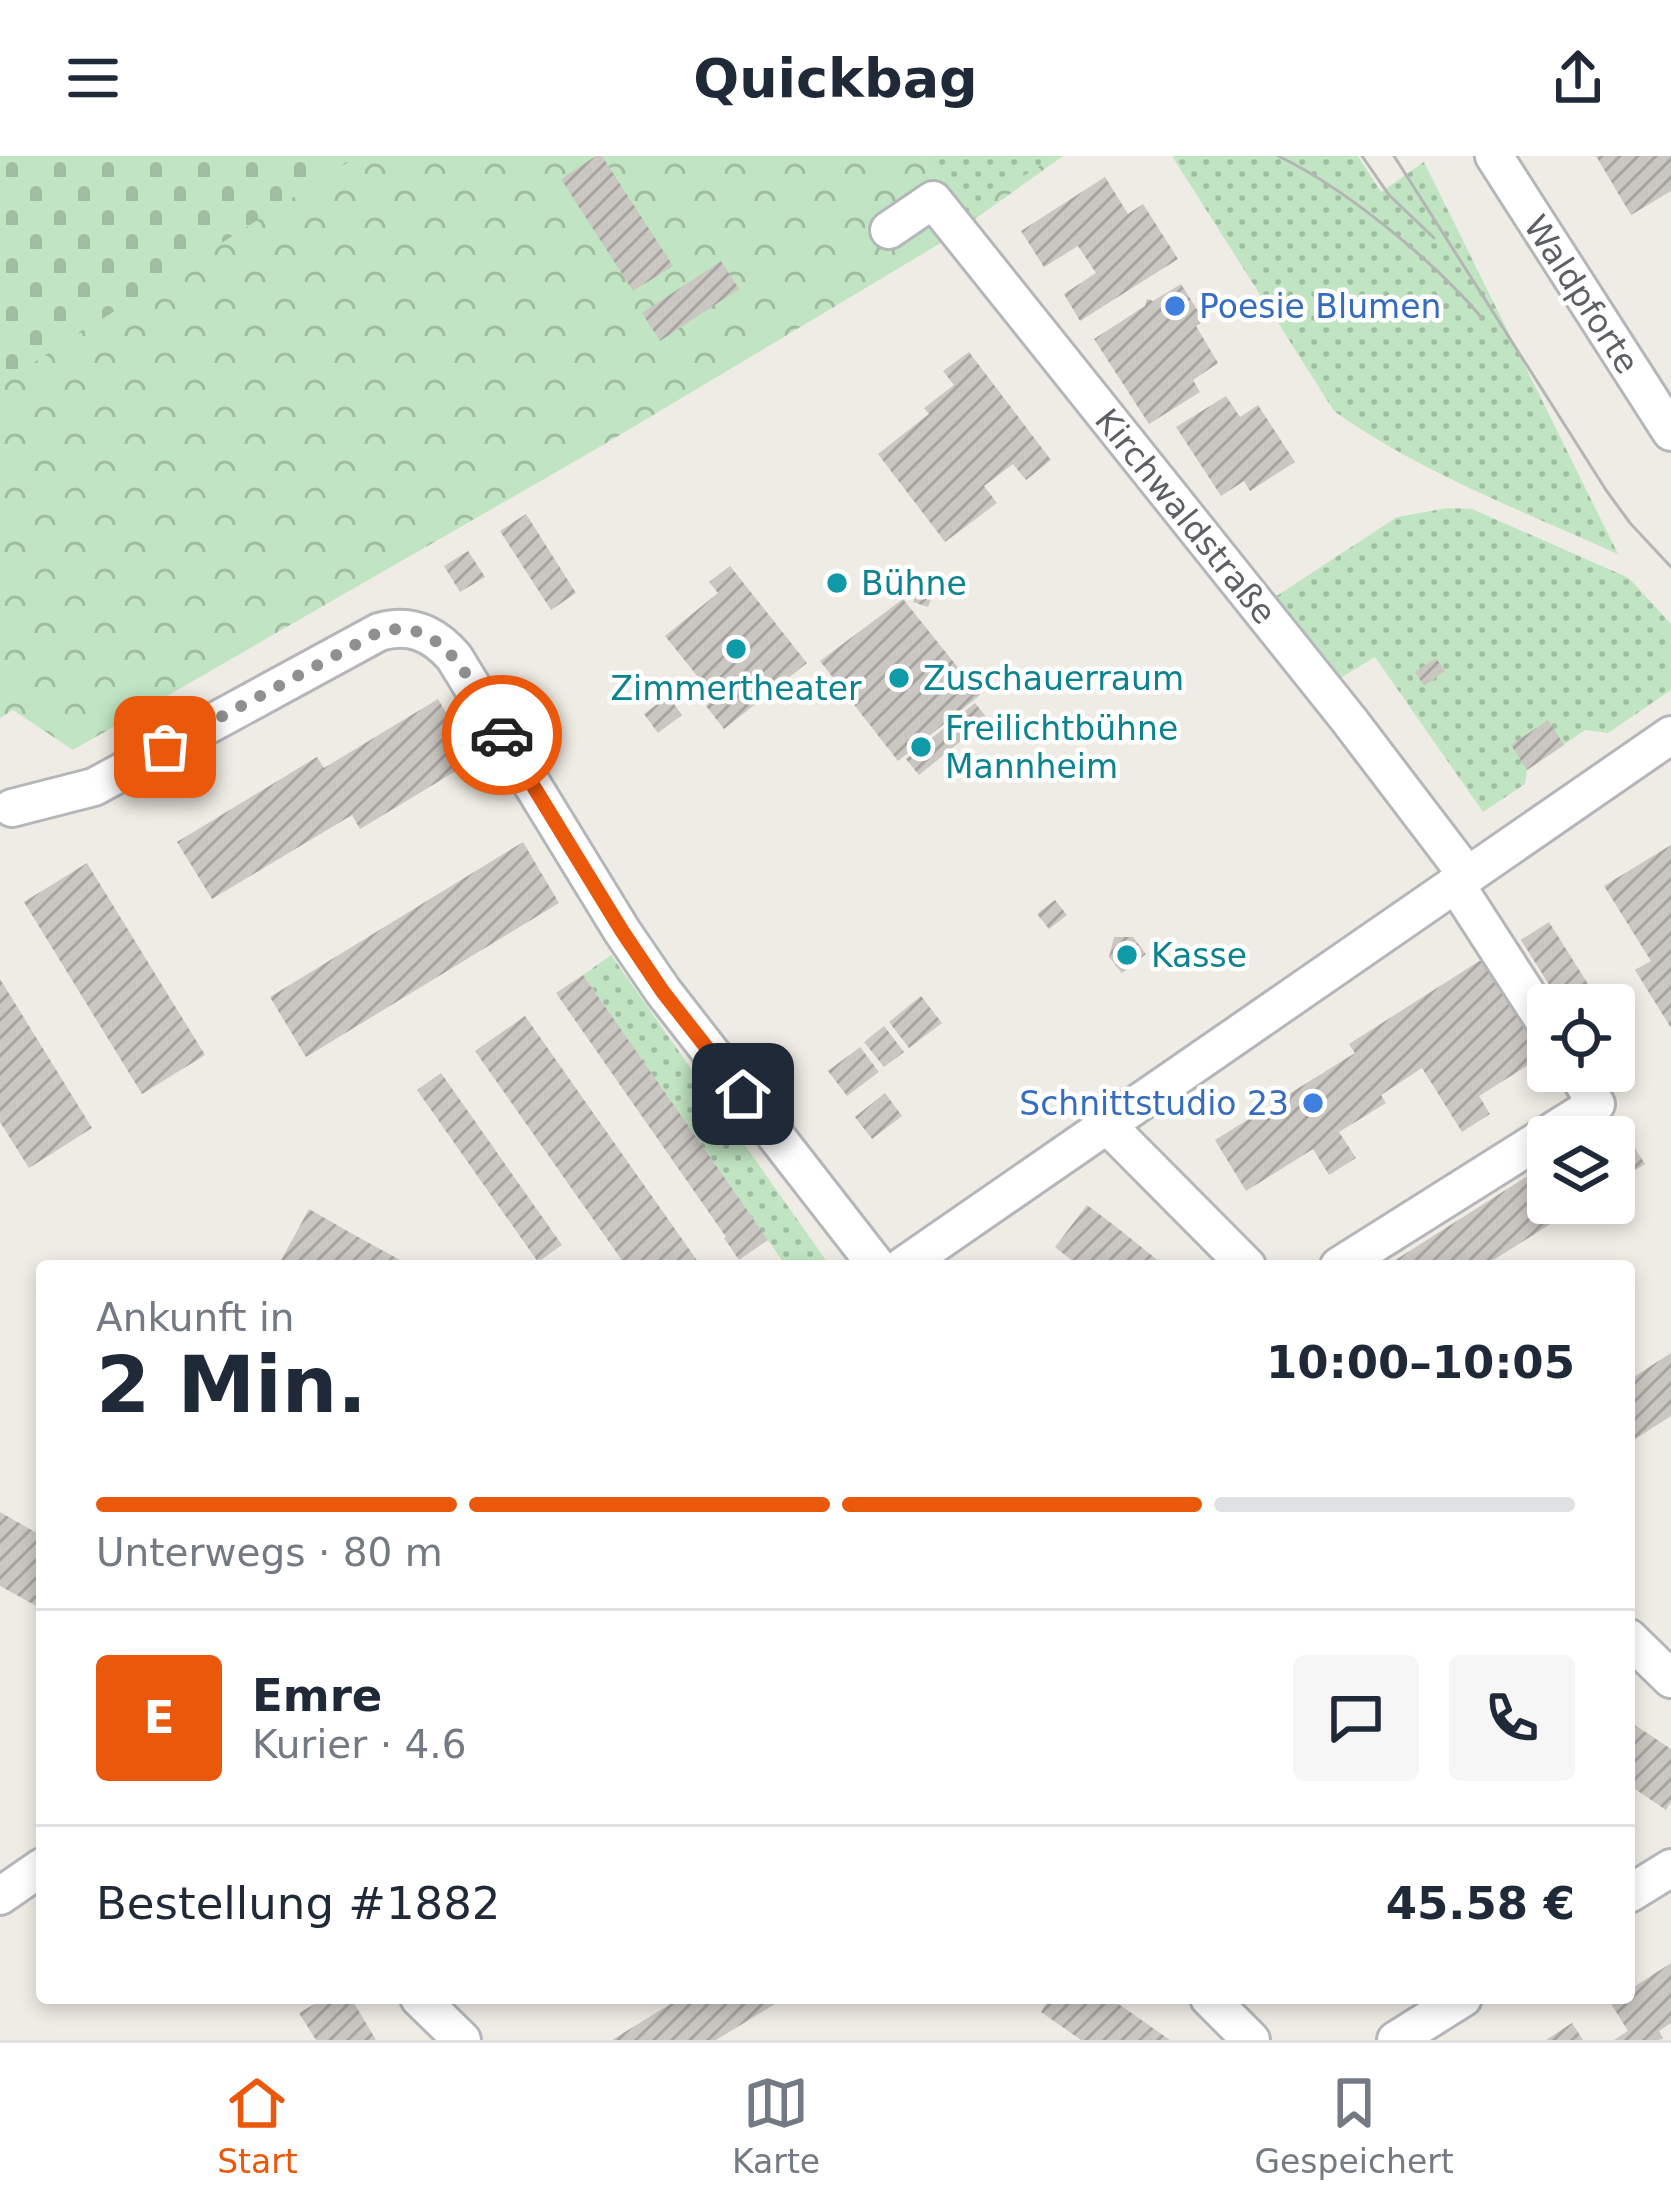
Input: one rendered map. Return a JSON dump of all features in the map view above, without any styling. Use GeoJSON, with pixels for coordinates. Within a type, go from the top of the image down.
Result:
{"type":"FeatureCollection","features":[{"type":"Feature","properties":{"kind":"street","name":"Waldpforte"},"geometry":{"type":"LineString","coordinates":[[1494,156],[1671,432]]}},
{"type":"Feature","properties":{"kind":"street","name":"Kirchwaldstraße"},"geometry":{"type":"LineString","coordinates":[[889,230],[933,200],[1336,703],[1461,879]]}},
{"type":"Feature","properties":{"kind":"street"},"geometry":{"type":"LineString","coordinates":[[13,808],[94,787],[379,632],[398,627],[423,633],[454,657],[663,992],[872,1260]]}},
{"type":"Feature","properties":{"kind":"street"},"geometry":{"type":"LineString","coordinates":[[912,1260],[1671,735]]}},
{"type":"Feature","properties":{"kind":"street"},"geometry":{"type":"LineString","coordinates":[[1461,879],[1527,991]]}},
{"type":"Feature","properties":{"kind":"street"},"geometry":{"type":"LineString","coordinates":[[1349,1260],[1596,1104],[1589,1092]]}},
{"type":"Feature","properties":{"kind":"street"},"geometry":{"type":"LineString","coordinates":[[1106,1124],[1241,1260]]}},
{"type":"Feature","properties":{"kind":"street"},"geometry":{"type":"LineString","coordinates":[[1635,1644],[1671,1679]]}},
{"type":"Feature","properties":{"kind":"street"},"geometry":{"type":"LineString","coordinates":[[1635,1890],[1671,1868]]}},
{"type":"Feature","properties":{"kind":"street"},"geometry":{"type":"LineString","coordinates":[[0,1896],[36,1871]]}},
{"type":"Feature","properties":{"kind":"street"},"geometry":{"type":"LineString","coordinates":[[425,2004],[462,2040]]}},
{"type":"Feature","properties":{"kind":"street"},"geometry":{"type":"LineString","coordinates":[[1215,2004],[1251,2040]]}},
{"type":"Feature","properties":{"kind":"street"},"geometry":{"type":"LineString","coordinates":[[1396,2040],[1453,2004]]}},
{"type":"Feature","properties":{"kind":"green space"},"geometry":{"type":"Polygon","coordinates":[[[0,156],[921,156],[965,213],[1055,156],[1063,156],[944,241],[603,445],[73,750],[13,710],[0,718],[0,156]]]}},
{"type":"Feature","properties":{"kind":"green space"},"geometry":{"type":"Polygon","coordinates":[[[0,156],[358,156],[0,384],[0,156]]]}},
{"type":"Feature","properties":{"kind":"green space"},"geometry":{"type":"Polygon","coordinates":[[[921,156],[1055,156],[965,214],[921,156]]]}},
{"type":"Feature","properties":{"kind":"green space"},"geometry":{"type":"Polygon","coordinates":[[[1172,156],[1358,156],[1381,192],[1424,162],[1618,554],[1436,472],[1334,411],[1172,156]]]}},
{"type":"Feature","properties":{"kind":"green space"},"geometry":{"type":"Polygon","coordinates":[[[1472,509],[1629,578],[1671,624],[1671,690],[1608,733],[1585,730],[1527,770],[1525,784],[1483,812],[1375,657],[1337,680],[1272,599],[1397,517],[1472,509]]]}},
{"type":"Feature","properties":{"kind":"green space"},"geometry":{"type":"Polygon","coordinates":[[[611,955],[826,1260],[782,1260],[583,975],[611,955]]]}},
{"type":"Feature","properties":{"kind":"building"},"geometry":{"type":"Polygon","coordinates":[[[602,156],[673,266],[633,291],[561,179],[602,156]]]}},
{"type":"Feature","properties":{"kind":"building"},"geometry":{"type":"Polygon","coordinates":[[[1596,156],[1671,156],[1671,191],[1631,215],[1596,156]]]}},
{"type":"Feature","properties":{"kind":"building"},"geometry":{"type":"Polygon","coordinates":[[[1105,177],[1128,214],[1143,204],[1178,259],[1080,321],[1064,294],[1096,273],[1078,246],[1044,267],[1021,231],[1105,177]]]}},
{"type":"Feature","properties":{"kind":"building"},"geometry":{"type":"Polygon","coordinates":[[[721,261],[739,289],[660,341],[642,313],[721,261]]]}},
{"type":"Feature","properties":{"kind":"building"},"geometry":{"type":"Polygon","coordinates":[[[1181,284],[1198,311],[1206,313],[1196,326],[1218,363],[1193,380],[1200,392],[1149,424],[1094,339],[1145,306],[1147,299],[1153,301],[1181,284]]]}},
{"type":"Feature","properties":{"kind":"building"},"geometry":{"type":"Polygon","coordinates":[[[969,352],[1051,460],[1026,480],[1013,464],[984,486],[997,503],[945,542],[878,454],[929,414],[924,408],[954,385],[943,371],[969,352]]]}},
{"type":"Feature","properties":{"kind":"building"},"geometry":{"type":"Polygon","coordinates":[[[1226,396],[1240,417],[1258,405],[1295,462],[1250,491],[1244,481],[1221,496],[1176,427],[1226,396]]]}},
{"type":"Feature","properties":{"kind":"building"},"geometry":{"type":"Polygon","coordinates":[[[526,514],[576,593],[551,610],[500,531],[526,514]]]}},
{"type":"Feature","properties":{"kind":"building"},"geometry":{"type":"Polygon","coordinates":[[[468,551],[485,577],[460,592],[444,566],[468,551]]]}},
{"type":"Feature","properties":{"kind":"building","name":"Zimmertheater"},"geometry":{"type":"Polygon","coordinates":[[[730,566],[807,663],[724,729],[706,706],[715,698],[665,636],[718,593],[709,582],[730,566]]]}},
{"type":"Feature","properties":{"kind":"building"},"geometry":{"type":"Polygon","coordinates":[[[919,588],[933,594],[928,607],[913,602],[919,588]]]}},
{"type":"Feature","properties":{"kind":"building","name":"Zuschauerraum"},"geometry":{"type":"Polygon","coordinates":[[[903,599],[980,695],[898,761],[820,661],[903,599]]]}},
{"type":"Feature","properties":{"kind":"building"},"geometry":{"type":"Polygon","coordinates":[[[1436,658],[1445,671],[1424,686],[1415,672],[1436,658]]]}},
{"type":"Feature","properties":{"kind":"building"},"geometry":{"type":"Polygon","coordinates":[[[668,696],[682,715],[658,733],[644,714],[668,696]]]}},
{"type":"Feature","properties":{"kind":"building"},"geometry":{"type":"Polygon","coordinates":[[[438,699],[474,760],[360,829],[352,815],[212,899],[177,842],[317,757],[324,768],[438,699]]]}},
{"type":"Feature","properties":{"kind":"building"},"geometry":{"type":"Polygon","coordinates":[[[975,703],[988,719],[919,775],[906,759],[975,703]]]}},
{"type":"Feature","properties":{"kind":"building"},"geometry":{"type":"Polygon","coordinates":[[[1548,720],[1564,745],[1527,770],[1511,745],[1548,720]]]}},
{"type":"Feature","properties":{"kind":"building"},"geometry":{"type":"Polygon","coordinates":[[[523,842],[559,903],[306,1057],[270,997],[523,842]]]}},
{"type":"Feature","properties":{"kind":"building"},"geometry":{"type":"Polygon","coordinates":[[[1671,845],[1671,1028],[1635,970],[1651,961],[1604,886],[1671,845]]]}},
{"type":"Feature","properties":{"kind":"building"},"geometry":{"type":"Polygon","coordinates":[[[87,863],[205,1055],[142,1094],[24,902],[87,863]]]}},
{"type":"Feature","properties":{"kind":"building"},"geometry":{"type":"Polygon","coordinates":[[[1055,900],[1067,915],[1049,929],[1037,914],[1055,900]]]}},
{"type":"Feature","properties":{"kind":"building"},"geometry":{"type":"Polygon","coordinates":[[[1549,922],[1588,984],[1549,984],[1521,940],[1549,922]]]}},
{"type":"Feature","properties":{"kind":"building","name":"Kasse"},"geometry":{"type":"Polygon","coordinates":[[[1114,937],[1133,937],[1146,954],[1122,973],[1109,957],[1114,937]]]}},
{"type":"Feature","properties":{"kind":"building"},"geometry":{"type":"Polygon","coordinates":[[[1484,958],[1527,1025],[1527,1066],[1479,1096],[1490,1114],[1462,1132],[1422,1068],[1381,1095],[1386,1103],[1339,1132],[1356,1158],[1329,1175],[1313,1149],[1246,1191],[1215,1140],[1355,1053],[1349,1044],[1484,958]]]}},
{"type":"Feature","properties":{"kind":"building"},"geometry":{"type":"Polygon","coordinates":[[[583,975],[768,1240],[739,1260],[556,993],[583,975]]]}},
{"type":"Feature","properties":{"kind":"building"},"geometry":{"type":"Polygon","coordinates":[[[0,979],[92,1128],[29,1168],[0,1122],[0,979]]]}},
{"type":"Feature","properties":{"kind":"building"},"geometry":{"type":"Polygon","coordinates":[[[921,996],[942,1023],[909,1048],[889,1022],[921,996]]]}},
{"type":"Feature","properties":{"kind":"building"},"geometry":{"type":"Polygon","coordinates":[[[525,1016],[697,1260],[622,1260],[475,1051],[525,1016]]]}},
{"type":"Feature","properties":{"kind":"building"},"geometry":{"type":"Polygon","coordinates":[[[884,1026],[904,1052],[884,1067],[864,1042],[884,1026]]]}},
{"type":"Feature","properties":{"kind":"building"},"geometry":{"type":"Polygon","coordinates":[[[860,1047],[879,1072],[847,1096],[828,1071],[860,1047]]]}},
{"type":"Feature","properties":{"kind":"building"},"geometry":{"type":"Polygon","coordinates":[[[441,1073],[562,1245],[537,1260],[417,1090],[441,1073]]]}},
{"type":"Feature","properties":{"kind":"building"},"geometry":{"type":"Polygon","coordinates":[[[885,1093],[902,1116],[872,1139],[855,1117],[885,1093]]]}},
{"type":"Feature","properties":{"kind":"building"},"geometry":{"type":"Polygon","coordinates":[[[1635,1148],[1645,1164],[1635,1170],[1635,1148]]]}},
{"type":"Feature","properties":{"kind":"building"},"geometry":{"type":"Polygon","coordinates":[[[1527,1176],[1527,1224],[1551,1224],[1494,1260],[1395,1260],[1527,1176]]]}},
{"type":"Feature","properties":{"kind":"building"},"geometry":{"type":"Polygon","coordinates":[[[1087,1205],[1157,1260],[1071,1260],[1055,1247],[1087,1205]]]}},
{"type":"Feature","properties":{"kind":"building"},"geometry":{"type":"Polygon","coordinates":[[[309,1209],[400,1260],[281,1260],[309,1209]]]}},
{"type":"Feature","properties":{"kind":"building"},"geometry":{"type":"Polygon","coordinates":[[[1671,1353],[1671,1416],[1635,1439],[1635,1376],[1671,1353]]]}},
{"type":"Feature","properties":{"kind":"building"},"geometry":{"type":"Polygon","coordinates":[[[0,1512],[36,1533],[36,1606],[0,1586],[0,1512]]]}},
{"type":"Feature","properties":{"kind":"building"},"geometry":{"type":"Polygon","coordinates":[[[1635,1725],[1671,1749],[1671,1802],[1666,1810],[1635,1789],[1635,1725]]]}},
{"type":"Feature","properties":{"kind":"building"},"geometry":{"type":"Polygon","coordinates":[[[1671,1963],[1671,2023],[1659,2031],[1663,2038],[1659,2040],[1614,2040],[1628,2031],[1611,2004],[1635,2004],[1635,1986],[1671,1963]]]}},
{"type":"Feature","properties":{"kind":"building"},"geometry":{"type":"Polygon","coordinates":[[[315,2004],[355,2004],[376,2040],[316,2040],[299,2013],[315,2004]]]}},
{"type":"Feature","properties":{"kind":"building"},"geometry":{"type":"Polygon","coordinates":[[[670,2004],[775,2004],[716,2040],[612,2040],[670,2004]]]}},
{"type":"Feature","properties":{"kind":"building"},"geometry":{"type":"Polygon","coordinates":[[[1046,2004],[1119,2004],[1170,2040],[1081,2040],[1041,2012],[1046,2004]]]}},
{"type":"Feature","properties":{"kind":"building"},"geometry":{"type":"Polygon","coordinates":[[[1572,2023],[1583,2040],[1546,2040],[1572,2023]]]}},
{"type":"Feature","properties":{"kind":"tram line"},"geometry":{"type":"LineString","coordinates":[[1278,156],[1387,228],[1482,318]]}},
{"type":"Feature","properties":{"kind":"tram line"},"geometry":{"type":"LineString","coordinates":[[1362,156],[1389,195],[1434,238]]}},
{"type":"Feature","properties":{"kind":"tram line"},"geometry":{"type":"LineString","coordinates":[[1394,156],[1606,490],[1671,567]]}},
{"type":"Feature","properties":{"kind":"way so far"},"geometry":{"type":"LineString","coordinates":[[165,747],[379,632],[398,627],[423,633],[445,647],[502,735]]}},
{"type":"Feature","properties":{"kind":"place","name":"Poesie Blumen"},"geometry":{"type":"Point","coordinates":[1175,306]}},
{"type":"Feature","properties":{"kind":"place","name":"Bühne"},"geometry":{"type":"Point","coordinates":[837,583]}},
{"type":"Feature","properties":{"kind":"place","name":"Zimmertheater"},"geometry":{"type":"Point","coordinates":[736,649]}},
{"type":"Feature","properties":{"kind":"place","name":"Zuschauerraum"},"geometry":{"type":"Point","coordinates":[899,678]}},
{"type":"Feature","properties":{"kind":"place","name":"Freilichtbühne Mannheim"},"geometry":{"type":"Point","coordinates":[921,747]}},
{"type":"Feature","properties":{"kind":"place","name":"Kasse"},"geometry":{"type":"Point","coordinates":[1127,955]}},
{"type":"Feature","properties":{"kind":"place","name":"Schnittstudio 23"},"geometry":{"type":"Point","coordinates":[1313,1103]}},
{"type":"Feature","properties":{"kind":"route"},"geometry":{"type":"LineString","coordinates":[[502,735],[622,931],[743,1094]]}}]}
